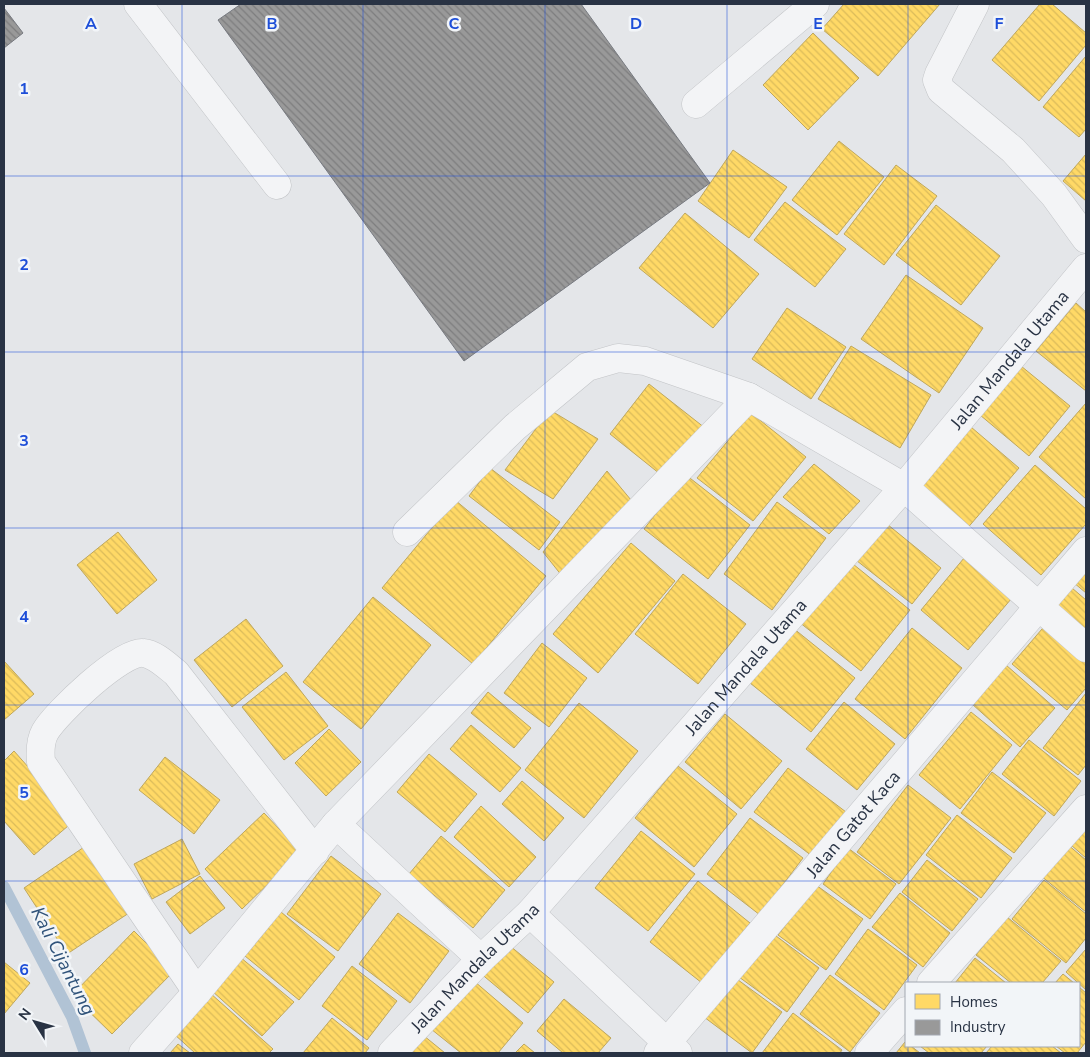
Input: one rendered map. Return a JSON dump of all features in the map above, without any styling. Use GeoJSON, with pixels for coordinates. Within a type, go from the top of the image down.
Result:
{"type":"FeatureCollection","features":[{"type":"Feature","properties":{"kind":"street"},"geometry":{"type":"LineString","coordinates":[[138,4],[277,186]]}},
{"type":"Feature","properties":{"kind":"street"},"geometry":{"type":"LineString","coordinates":[[696,104],[815,4]]}},
{"type":"Feature","properties":{"kind":"street"},"geometry":{"type":"LineString","coordinates":[[975,4],[942,66],[937,80],[941,90],[1013,150],[1054,195],[1086,239]]}},
{"type":"Feature","properties":{"kind":"street","name":"Jalan Mandala Utama"},"geometry":{"type":"LineString","coordinates":[[392,1053],[482,959],[530,913],[904,487],[1086,268]]}},
{"type":"Feature","properties":{"kind":"street"},"geometry":{"type":"LineString","coordinates":[[407,532],[515,427],[587,367],[618,358],[645,361],[749,397],[904,487],[1086,648]]}},
{"type":"Feature","properties":{"kind":"street"},"geometry":{"type":"LineString","coordinates":[[143,1053],[197,992],[336,824],[749,397]]}},
{"type":"Feature","properties":{"kind":"street","name":"Jalan Gatot Kaca"},"geometry":{"type":"LineString","coordinates":[[668,1050],[1086,551]]}},
{"type":"Feature","properties":{"kind":"street"},"geometry":{"type":"LineString","coordinates":[[197,992],[41,762],[40,743],[56,716],[72,699],[112,668],[134,654],[143,653],[153,657],[176,673],[314,851]]}},
{"type":"Feature","properties":{"kind":"street"},"geometry":{"type":"LineString","coordinates":[[932,982],[1086,809]]}},
{"type":"Feature","properties":{"kind":"street"},"geometry":{"type":"LineString","coordinates":[[336,824],[482,959]]}},
{"type":"Feature","properties":{"kind":"street"},"geometry":{"type":"LineString","coordinates":[[530,913],[668,1050]]}},
{"type":"Feature","properties":{"kind":"street"},"geometry":{"type":"LineString","coordinates":[[869,1053],[905,1012]]}},
{"type":"Feature","properties":{"kind":"building: Homes"},"geometry":{"type":"Polygon","coordinates":[[[844,4],[940,4],[878,76],[822,29],[844,4]]]}},
{"type":"Feature","properties":{"kind":"building: Homes"},"geometry":{"type":"Polygon","coordinates":[[[1040,4],[1052,4],[1086,33],[1086,45],[1039,101],[992,60],[1040,4]]]}},
{"type":"Feature","properties":{"kind":"building: Homes"},"geometry":{"type":"Polygon","coordinates":[[[813,33],[859,78],[808,130],[763,85],[813,33]]]}},
{"type":"Feature","properties":{"kind":"building: Homes"},"geometry":{"type":"Polygon","coordinates":[[[1086,56],[1086,129],[1079,137],[1043,107],[1086,56]]]}},
{"type":"Feature","properties":{"kind":"building: Homes"},"geometry":{"type":"Polygon","coordinates":[[[839,141],[884,177],[837,235],[792,200],[839,141]]]}},
{"type":"Feature","properties":{"kind":"building: Homes"},"geometry":{"type":"Polygon","coordinates":[[[733,150],[787,187],[749,238],[698,201],[733,150]]]}},
{"type":"Feature","properties":{"kind":"building: Homes"},"geometry":{"type":"Polygon","coordinates":[[[1086,154],[1086,201],[1063,181],[1086,154]]]}},
{"type":"Feature","properties":{"kind":"building: Homes"},"geometry":{"type":"Polygon","coordinates":[[[896,165],[937,196],[884,265],[844,234],[896,165]]]}},
{"type":"Feature","properties":{"kind":"building: Homes"},"geometry":{"type":"Polygon","coordinates":[[[785,202],[846,249],[815,287],[754,240],[785,202]]]}},
{"type":"Feature","properties":{"kind":"building: Homes"},"geometry":{"type":"Polygon","coordinates":[[[936,205],[1000,256],[961,305],[896,255],[936,205]]]}},
{"type":"Feature","properties":{"kind":"building: Homes"},"geometry":{"type":"Polygon","coordinates":[[[685,213],[759,274],[713,328],[639,268],[685,213]]]}},
{"type":"Feature","properties":{"kind":"building: Homes"},"geometry":{"type":"Polygon","coordinates":[[[906,275],[983,328],[939,393],[861,339],[906,275]]]}},
{"type":"Feature","properties":{"kind":"building: Homes"},"geometry":{"type":"Polygon","coordinates":[[[1076,303],[1086,312],[1086,391],[1036,351],[1076,303]]]}},
{"type":"Feature","properties":{"kind":"building: Homes"},"geometry":{"type":"Polygon","coordinates":[[[787,308],[846,347],[811,399],[752,359],[787,308]]]}},
{"type":"Feature","properties":{"kind":"building: Homes"},"geometry":{"type":"Polygon","coordinates":[[[851,346],[931,395],[900,448],[818,399],[851,346]]]}},
{"type":"Feature","properties":{"kind":"building: Homes"},"geometry":{"type":"Polygon","coordinates":[[[1021,366],[1070,406],[1029,456],[980,415],[1021,366]]]}},
{"type":"Feature","properties":{"kind":"building: Homes"},"geometry":{"type":"Polygon","coordinates":[[[649,384],[705,428],[665,478],[610,434],[649,384]]]}},
{"type":"Feature","properties":{"kind":"building: Homes"},"geometry":{"type":"Polygon","coordinates":[[[1086,403],[1086,499],[1039,457],[1086,403]]]}},
{"type":"Feature","properties":{"kind":"building: Homes"},"geometry":{"type":"Polygon","coordinates":[[[550,410],[598,439],[553,499],[505,470],[550,410]]]}},
{"type":"Feature","properties":{"kind":"building: Homes"},"geometry":{"type":"Polygon","coordinates":[[[751,413],[806,457],[753,521],[697,478],[751,413]]]}},
{"type":"Feature","properties":{"kind":"building: Homes"},"geometry":{"type":"Polygon","coordinates":[[[971,427],[1019,468],[965,531],[917,490],[971,427]]]}},
{"type":"Feature","properties":{"kind":"building: Homes"},"geometry":{"type":"Polygon","coordinates":[[[814,464],[860,501],[829,534],[783,497],[814,464]]]}},
{"type":"Feature","properties":{"kind":"building: Homes"},"geometry":{"type":"Polygon","coordinates":[[[1035,465],[1086,509],[1086,524],[1041,575],[983,524],[1035,465]]]}},
{"type":"Feature","properties":{"kind":"building: Homes"},"geometry":{"type":"Polygon","coordinates":[[[490,468],[560,522],[539,550],[469,496],[490,468]]]}},
{"type":"Feature","properties":{"kind":"building: Homes"},"geometry":{"type":"Polygon","coordinates":[[[607,471],[631,500],[566,581],[543,552],[607,471]]]}},
{"type":"Feature","properties":{"kind":"building: Homes"},"geometry":{"type":"Polygon","coordinates":[[[686,475],[750,525],[708,579],[644,529],[686,475]]]}},
{"type":"Feature","properties":{"kind":"building: Homes"},"geometry":{"type":"Polygon","coordinates":[[[455,500],[546,576],[473,664],[382,588],[455,500]]]}},
{"type":"Feature","properties":{"kind":"building: Homes"},"geometry":{"type":"Polygon","coordinates":[[[777,502],[826,538],[772,610],[724,574],[777,502]]]}},
{"type":"Feature","properties":{"kind":"building: Homes"},"geometry":{"type":"Polygon","coordinates":[[[882,520],[941,568],[912,604],[852,557],[882,520]]]}},
{"type":"Feature","properties":{"kind":"building: Homes"},"geometry":{"type":"Polygon","coordinates":[[[118,532],[157,580],[117,614],[77,565],[118,532]]]}},
{"type":"Feature","properties":{"kind":"building: Homes"},"geometry":{"type":"Polygon","coordinates":[[[631,543],[675,581],[598,673],[553,634],[631,543]]]}},
{"type":"Feature","properties":{"kind":"building: Homes"},"geometry":{"type":"Polygon","coordinates":[[[969,552],[1017,592],[968,650],[921,610],[969,552]]]}},
{"type":"Feature","properties":{"kind":"building: Homes"},"geometry":{"type":"Polygon","coordinates":[[[1086,555],[1086,593],[1067,577],[1086,555]]]}},
{"type":"Feature","properties":{"kind":"building: Homes"},"geometry":{"type":"Polygon","coordinates":[[[848,560],[910,610],[861,671],[799,622],[848,560]]]}},
{"type":"Feature","properties":{"kind":"building: Homes"},"geometry":{"type":"Polygon","coordinates":[[[683,574],[746,624],[698,684],[635,634],[683,574]]]}},
{"type":"Feature","properties":{"kind":"building: Homes"},"geometry":{"type":"Polygon","coordinates":[[[1065,582],[1086,600],[1086,645],[1043,608],[1065,582]]]}},
{"type":"Feature","properties":{"kind":"building: Homes"},"geometry":{"type":"Polygon","coordinates":[[[373,597],[431,645],[361,729],[303,682],[373,597]]]}},
{"type":"Feature","properties":{"kind":"building: Homes"},"geometry":{"type":"Polygon","coordinates":[[[246,619],[283,666],[232,707],[194,660],[246,619]]]}},
{"type":"Feature","properties":{"kind":"building: Homes"},"geometry":{"type":"Polygon","coordinates":[[[1048,622],[1086,654],[1086,688],[1067,710],[1012,664],[1048,622]]]}},
{"type":"Feature","properties":{"kind":"building: Homes"},"geometry":{"type":"Polygon","coordinates":[[[793,628],[855,678],[811,732],[750,683],[793,628]]]}},
{"type":"Feature","properties":{"kind":"building: Homes"},"geometry":{"type":"Polygon","coordinates":[[[912,628],[962,668],[905,739],[855,699],[912,628]]]}},
{"type":"Feature","properties":{"kind":"building: Homes"},"geometry":{"type":"Polygon","coordinates":[[[542,643],[587,678],[549,727],[504,693],[542,643]]]}},
{"type":"Feature","properties":{"kind":"building: Homes"},"geometry":{"type":"Polygon","coordinates":[[[4,661],[34,694],[4,720],[4,661]]]}},
{"type":"Feature","properties":{"kind":"building: Homes"},"geometry":{"type":"Polygon","coordinates":[[[1006,665],[1055,708],[1020,747],[972,704],[1006,665]]]}},
{"type":"Feature","properties":{"kind":"building: Homes"},"geometry":{"type":"Polygon","coordinates":[[[286,672],[328,726],[284,760],[242,707],[286,672]]]}},
{"type":"Feature","properties":{"kind":"building: Homes"},"geometry":{"type":"Polygon","coordinates":[[[488,692],[531,728],[514,748],[471,713],[488,692]]]}},
{"type":"Feature","properties":{"kind":"building: Homes"},"geometry":{"type":"Polygon","coordinates":[[[1086,693],[1086,765],[1078,775],[1043,748],[1086,693]]]}},
{"type":"Feature","properties":{"kind":"building: Homes"},"geometry":{"type":"Polygon","coordinates":[[[844,702],[895,744],[857,790],[806,749],[844,702]]]}},
{"type":"Feature","properties":{"kind":"building: Homes"},"geometry":{"type":"Polygon","coordinates":[[[579,703],[638,751],[584,818],[525,770],[579,703]]]}},
{"type":"Feature","properties":{"kind":"building: Homes"},"geometry":{"type":"Polygon","coordinates":[[[971,712],[1012,745],[960,809],[919,775],[971,712]]]}},
{"type":"Feature","properties":{"kind":"building: Homes"},"geometry":{"type":"Polygon","coordinates":[[[725,714],[782,761],[741,809],[685,762],[725,714]]]}},
{"type":"Feature","properties":{"kind":"building: Homes"},"geometry":{"type":"Polygon","coordinates":[[[471,725],[521,768],[500,792],[450,749],[471,725]]]}},
{"type":"Feature","properties":{"kind":"building: Homes"},"geometry":{"type":"Polygon","coordinates":[[[329,729],[361,762],[326,796],[295,763],[329,729]]]}},
{"type":"Feature","properties":{"kind":"building: Homes"},"geometry":{"type":"Polygon","coordinates":[[[1029,740],[1081,781],[1054,816],[1002,774],[1029,740]]]}},
{"type":"Feature","properties":{"kind":"building: Homes"},"geometry":{"type":"Polygon","coordinates":[[[14,751],[75,820],[34,855],[4,821],[4,761],[14,751]]]}},
{"type":"Feature","properties":{"kind":"building: Homes"},"geometry":{"type":"Polygon","coordinates":[[[429,754],[477,794],[445,832],[397,792],[429,754]]]}},
{"type":"Feature","properties":{"kind":"building: Homes"},"geometry":{"type":"Polygon","coordinates":[[[165,757],[220,800],[194,834],[139,790],[165,757]]]}},
{"type":"Feature","properties":{"kind":"building: Homes"},"geometry":{"type":"Polygon","coordinates":[[[678,766],[737,814],[694,867],[635,818],[678,766]]]}},
{"type":"Feature","properties":{"kind":"building: Homes"},"geometry":{"type":"Polygon","coordinates":[[[788,768],[846,812],[812,856],[754,812],[788,768]]]}},
{"type":"Feature","properties":{"kind":"building: Homes"},"geometry":{"type":"Polygon","coordinates":[[[992,772],[1046,813],[1014,853],[961,813],[992,772]]]}},
{"type":"Feature","properties":{"kind":"building: Homes"},"geometry":{"type":"Polygon","coordinates":[[[522,781],[564,818],[544,841],[502,804],[522,781]]]}},
{"type":"Feature","properties":{"kind":"building: Homes"},"geometry":{"type":"Polygon","coordinates":[[[908,785],[951,818],[899,884],[857,852],[908,785]]]}},
{"type":"Feature","properties":{"kind":"building: Homes"},"geometry":{"type":"Polygon","coordinates":[[[481,806],[536,857],[509,887],[454,837],[481,806]]]}},
{"type":"Feature","properties":{"kind":"building: Homes"},"geometry":{"type":"Polygon","coordinates":[[[264,813],[301,852],[242,909],[205,869],[264,813]]]}},
{"type":"Feature","properties":{"kind":"building: Homes"},"geometry":{"type":"Polygon","coordinates":[[[957,815],[1012,858],[981,898],[926,855],[957,815]]]}},
{"type":"Feature","properties":{"kind":"building: Homes"},"geometry":{"type":"Polygon","coordinates":[[[750,818],[803,858],[760,915],[707,874],[750,818]]]}},
{"type":"Feature","properties":{"kind":"building: Homes"},"geometry":{"type":"Polygon","coordinates":[[[1086,825],[1086,858],[1071,845],[1086,825]]]}},
{"type":"Feature","properties":{"kind":"building: Homes"},"geometry":{"type":"Polygon","coordinates":[[[641,831],[695,874],[648,931],[595,888],[641,831]]]}},
{"type":"Feature","properties":{"kind":"building: Homes"},"geometry":{"type":"Polygon","coordinates":[[[441,836],[505,890],[473,928],[409,874],[441,836]]]}},
{"type":"Feature","properties":{"kind":"building: Homes"},"geometry":{"type":"Polygon","coordinates":[[[182,839],[200,874],[152,899],[134,864],[182,839]]]}},
{"type":"Feature","properties":{"kind":"building: Homes"},"geometry":{"type":"Polygon","coordinates":[[[90,843],[135,909],[67,954],[24,888],[90,843]]]}},
{"type":"Feature","properties":{"kind":"building: Homes"},"geometry":{"type":"Polygon","coordinates":[[[1067,844],[1086,860],[1086,912],[1041,876],[1067,844]]]}},
{"type":"Feature","properties":{"kind":"building: Homes"},"geometry":{"type":"Polygon","coordinates":[[[848,848],[896,884],[870,919],[823,884],[848,848]]]}},
{"type":"Feature","properties":{"kind":"building: Homes"},"geometry":{"type":"Polygon","coordinates":[[[331,856],[381,894],[338,951],[287,914],[331,856]]]}},
{"type":"Feature","properties":{"kind":"building: Homes"},"geometry":{"type":"Polygon","coordinates":[[[927,860],[978,899],[952,931],[902,892],[927,860]]]}},
{"type":"Feature","properties":{"kind":"building: Homes"},"geometry":{"type":"Polygon","coordinates":[[[200,876],[225,908],[190,934],[166,902],[200,876]]]}},
{"type":"Feature","properties":{"kind":"building: Homes"},"geometry":{"type":"Polygon","coordinates":[[[1044,880],[1086,914],[1086,938],[1066,963],[1012,919],[1044,880]]]}},
{"type":"Feature","properties":{"kind":"building: Homes"},"geometry":{"type":"Polygon","coordinates":[[[698,881],[750,923],[702,983],[650,942],[698,881]]]}},
{"type":"Feature","properties":{"kind":"building: Homes"},"geometry":{"type":"Polygon","coordinates":[[[816,885],[863,919],[826,970],[778,935],[816,885]]]}},
{"type":"Feature","properties":{"kind":"building: Homes"},"geometry":{"type":"Polygon","coordinates":[[[900,893],[950,933],[923,967],[872,927],[900,893]]]}},
{"type":"Feature","properties":{"kind":"building: Homes"},"geometry":{"type":"Polygon","coordinates":[[[281,912],[335,957],[299,1000],[245,956],[281,912]]]}},
{"type":"Feature","properties":{"kind":"building: Homes"},"geometry":{"type":"Polygon","coordinates":[[[398,913],[449,951],[410,1003],[359,964],[398,913]]]}},
{"type":"Feature","properties":{"kind":"building: Homes"},"geometry":{"type":"Polygon","coordinates":[[[1007,917],[1061,961],[1043,982],[1010,982],[976,955],[1007,917]]]}},
{"type":"Feature","properties":{"kind":"building: Homes"},"geometry":{"type":"Polygon","coordinates":[[[868,929],[917,965],[884,1010],[835,974],[868,929]]]}},
{"type":"Feature","properties":{"kind":"building: Homes"},"geometry":{"type":"Polygon","coordinates":[[[134,931],[174,971],[112,1034],[72,995],[134,931]]]}},
{"type":"Feature","properties":{"kind":"building: Homes"},"geometry":{"type":"Polygon","coordinates":[[[772,933],[819,968],[787,1012],[739,977],[772,933]]]}},
{"type":"Feature","properties":{"kind":"building: Homes"},"geometry":{"type":"Polygon","coordinates":[[[504,941],[554,982],[528,1013],[479,972],[504,941]]]}},
{"type":"Feature","properties":{"kind":"building: Homes"},"geometry":{"type":"Polygon","coordinates":[[[1086,949],[1086,990],[1080,985],[1080,982],[1077,982],[1066,972],[1086,949]]]}},
{"type":"Feature","properties":{"kind":"building: Homes"},"geometry":{"type":"Polygon","coordinates":[[[240,957],[294,1002],[262,1036],[211,990],[240,957]]]}},
{"type":"Feature","properties":{"kind":"building: Homes"},"geometry":{"type":"Polygon","coordinates":[[[975,958],[1005,982],[956,982],[975,958]]]}},
{"type":"Feature","properties":{"kind":"building: Homes"},"geometry":{"type":"Polygon","coordinates":[[[4,962],[30,983],[4,1014],[4,962]]]}},
{"type":"Feature","properties":{"kind":"building: Homes"},"geometry":{"type":"Polygon","coordinates":[[[352,966],[397,1001],[367,1040],[322,1006],[352,966]]]}},
{"type":"Feature","properties":{"kind":"building: Homes"},"geometry":{"type":"Polygon","coordinates":[[[1063,974],[1073,982],[1056,982],[1063,974]]]}},
{"type":"Feature","properties":{"kind":"building: Homes"},"geometry":{"type":"Polygon","coordinates":[[[467,975],[523,1023],[498,1053],[461,1053],[426,1025],[467,975]]]}},
{"type":"Feature","properties":{"kind":"building: Homes"},"geometry":{"type":"Polygon","coordinates":[[[830,975],[880,1013],[850,1052],[800,1014],[830,975]]]}},
{"type":"Feature","properties":{"kind":"building: Homes"},"geometry":{"type":"Polygon","coordinates":[[[734,977],[782,1012],[752,1053],[704,1017],[734,977]]]}},
{"type":"Feature","properties":{"kind":"building: Homes"},"geometry":{"type":"Polygon","coordinates":[[[1080,988],[1086,993],[1086,1042],[1077,1053],[1065,1053],[1057,1047],[1080,1047],[1080,988]]]}},
{"type":"Feature","properties":{"kind":"building: Homes"},"geometry":{"type":"Polygon","coordinates":[[[210,993],[273,1049],[269,1053],[195,1053],[174,1034],[210,993]]]}},
{"type":"Feature","properties":{"kind":"building: Homes"},"geometry":{"type":"Polygon","coordinates":[[[564,999],[611,1038],[598,1053],[563,1053],[537,1031],[564,999]]]}},
{"type":"Feature","properties":{"kind":"building: Homes"},"geometry":{"type":"Polygon","coordinates":[[[793,1013],[842,1050],[840,1053],[762,1053],[793,1013]]]}},
{"type":"Feature","properties":{"kind":"building: Homes"},"geometry":{"type":"Polygon","coordinates":[[[332,1018],[369,1048],[365,1053],[303,1053],[332,1018]]]}},
{"type":"Feature","properties":{"kind":"building: Homes"},"geometry":{"type":"Polygon","coordinates":[[[418,1031],[445,1053],[400,1053],[418,1031]]]}},
{"type":"Feature","properties":{"kind":"building: Homes"},"geometry":{"type":"Polygon","coordinates":[[[905,1042],[905,1047],[912,1047],[920,1053],[896,1053],[905,1042]]]}},
{"type":"Feature","properties":{"kind":"building: Homes"},"geometry":{"type":"Polygon","coordinates":[[[178,1044],[190,1053],[170,1053],[178,1044]]]}},
{"type":"Feature","properties":{"kind":"building: Homes"},"geometry":{"type":"Polygon","coordinates":[[[524,1044],[535,1053],[515,1053],[524,1044]]]}},
{"type":"Feature","properties":{"kind":"building: Homes"},"geometry":{"type":"Polygon","coordinates":[[[921,1047],[986,1047],[981,1053],[929,1053],[921,1047]]]}},
{"type":"Feature","properties":{"kind":"building: Homes"},"geometry":{"type":"Polygon","coordinates":[[[991,1047],[1053,1047],[1061,1053],[986,1053],[991,1047]]]}},
{"type":"Feature","properties":{"kind":"building: Industry"},"geometry":{"type":"Polygon","coordinates":[[[241,4],[581,4],[710,183],[464,361],[218,20],[241,4]]]}},
{"type":"Feature","properties":{"kind":"building: Industry"},"geometry":{"type":"Polygon","coordinates":[[[4,8],[23,33],[4,48],[4,8]]]}},
{"type":"Feature","properties":{"kind":"waterway","name":"Kali Cijantung"},"geometry":{"type":"LineString","coordinates":[[4,887],[72,1017],[85,1053]]}}]}
